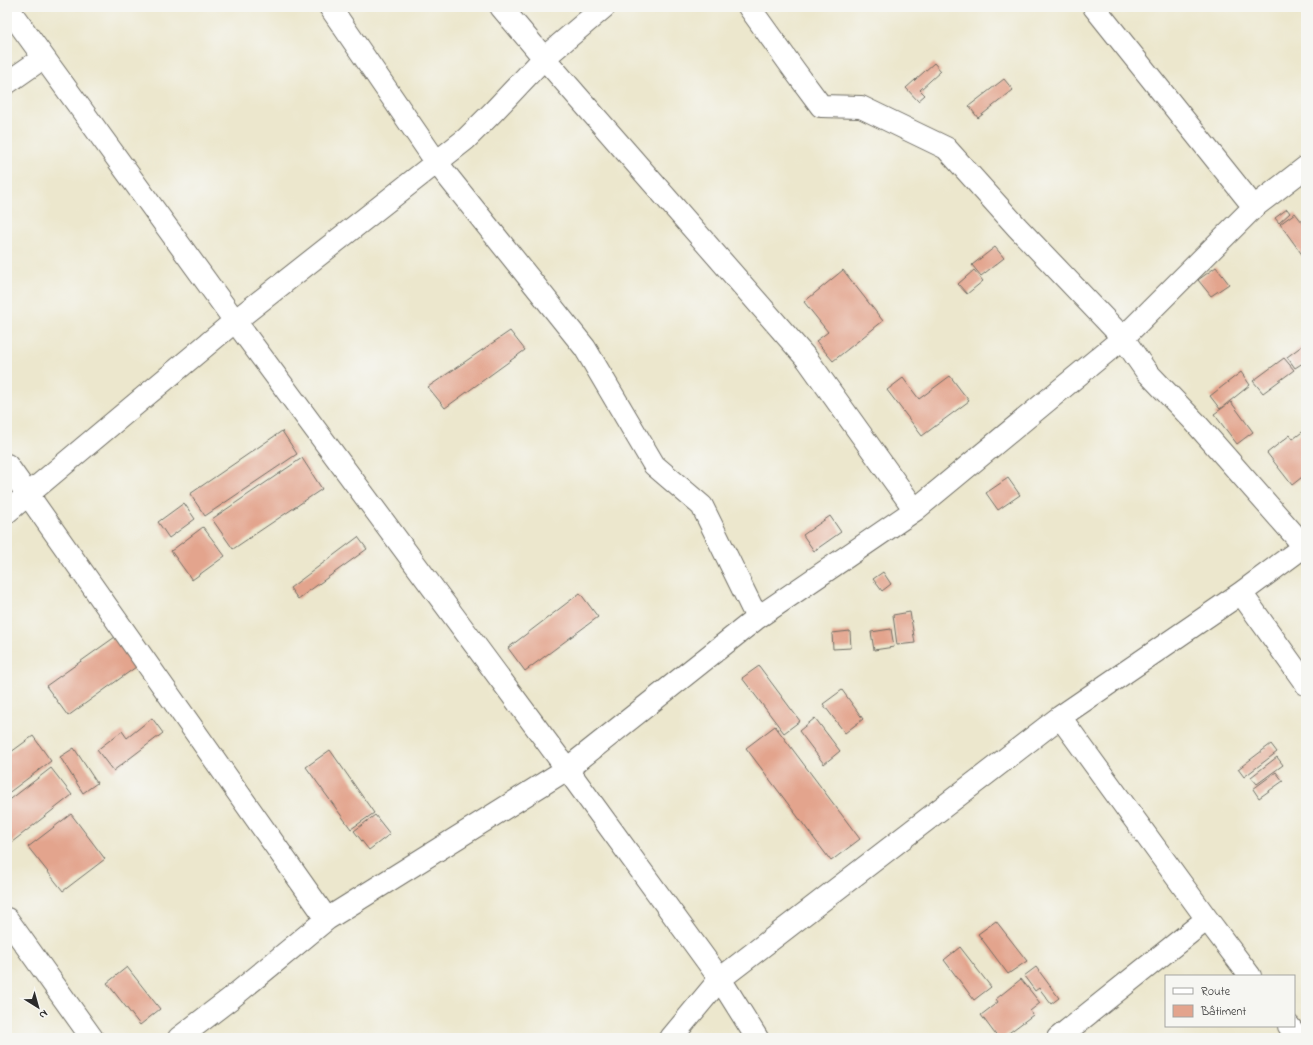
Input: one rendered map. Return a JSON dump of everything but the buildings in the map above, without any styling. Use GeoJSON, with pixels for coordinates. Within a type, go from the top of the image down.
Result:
{"type":"FeatureCollection","features":[{"type":"Feature","properties":{"kind":"street"},"geometry":{"type":"LineString","coordinates":[[7,7],[235,321],[567,769],[720,979],[757,1038]]}},
{"type":"Feature","properties":{"kind":"street"},"geometry":{"type":"LineString","coordinates":[[330,7],[436,163],[585,348],[654,465],[702,506],[757,618]]}},
{"type":"Feature","properties":{"kind":"street"},"geometry":{"type":"LineString","coordinates":[[501,7],[807,359],[915,510]]}},
{"type":"Feature","properties":{"kind":"street"},"geometry":{"type":"LineString","coordinates":[[7,512],[235,321],[466,139],[544,58],[604,7]]}},
{"type":"Feature","properties":{"kind":"street"},"geometry":{"type":"LineString","coordinates":[[671,1038],[720,979],[1060,717],[1241,593],[1305,546],[1194,422],[1146,371],[1123,338],[1017,227],[946,148],[861,107],[821,106],[749,7]]}},
{"type":"Feature","properties":{"kind":"street"},"geometry":{"type":"LineString","coordinates":[[1094,7],[1254,207]]}},
{"type":"Feature","properties":{"kind":"street"},"geometry":{"type":"LineString","coordinates":[[7,83],[43,58]]}},
{"type":"Feature","properties":{"kind":"street"},"geometry":{"type":"LineString","coordinates":[[179,1038],[230,999],[327,919],[567,769],[757,618],[915,510],[1123,338],[1254,207],[1306,167]]}},
{"type":"Feature","properties":{"kind":"street"},"geometry":{"type":"LineString","coordinates":[[7,465],[327,919]]}},
{"type":"Feature","properties":{"kind":"street"},"geometry":{"type":"LineString","coordinates":[[1241,593],[1306,684]]}},
{"type":"Feature","properties":{"kind":"street"},"geometry":{"type":"LineString","coordinates":[[1060,717],[1207,920],[1249,975]]}},
{"type":"Feature","properties":{"kind":"street"},"geometry":{"type":"LineString","coordinates":[[7,919],[92,1038]]}},
{"type":"Feature","properties":{"kind":"street"},"geometry":{"type":"LineString","coordinates":[[1058,1038],[1207,920]]}},
{"type":"Feature","properties":{"kind":"street"},"geometry":{"type":"LineString","coordinates":[[1290,1027],[1298,1038]]}}]}
